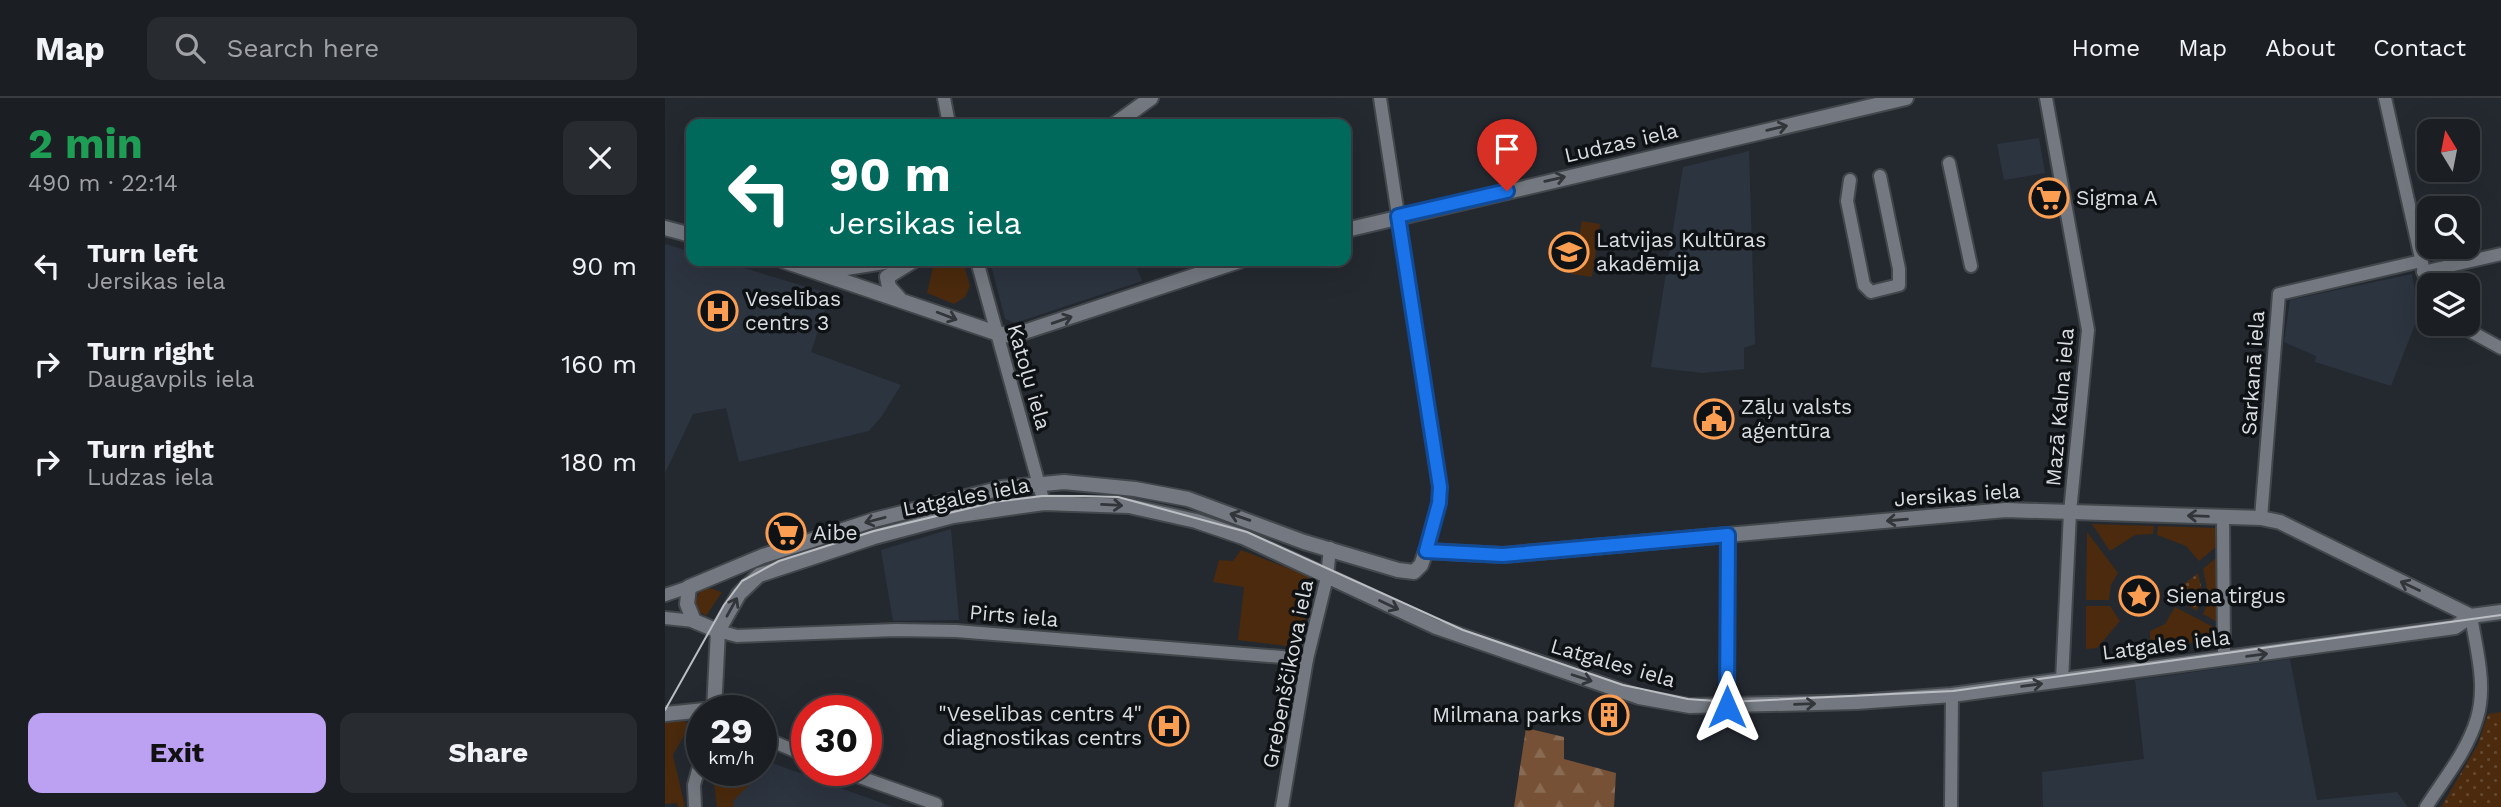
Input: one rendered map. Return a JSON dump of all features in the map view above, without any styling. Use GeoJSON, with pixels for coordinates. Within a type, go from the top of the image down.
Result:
{"type":"FeatureCollection","features":[{"type":"Feature","properties":{"kind":"street"},"geometry":{"type":"LineString","coordinates":[[944,98],[948,119]]}},
{"type":"Feature","properties":{"kind":"street"},"geometry":{"type":"LineString","coordinates":[[1122,119],[1151,98]]}},
{"type":"Feature","properties":{"kind":"street"},"geometry":{"type":"LineString","coordinates":[[1380,98],[1440,487],[1439,503],[1426,551]]}},
{"type":"Feature","properties":{"kind":"street","name":"Ludzas iela"},"geometry":{"type":"LineString","coordinates":[[1351,229],[1906,98]]}},
{"type":"Feature","properties":{"kind":"street","name":"Mazā Kalna iela"},"geometry":{"type":"LineString","coordinates":[[2046,98],[2088,330],[2070,512],[2062,681]]}},
{"type":"Feature","properties":{"kind":"street"},"geometry":{"type":"LineString","coordinates":[[2385,98],[2424,273]]}},
{"type":"Feature","properties":{"kind":"street"},"geometry":{"type":"LineString","coordinates":[[1949,163],[1971,266]]}},
{"type":"Feature","properties":{"kind":"street"},"geometry":{"type":"LineString","coordinates":[[1850,180],[1847,201],[1864,285],[1871,292],[1899,285],[1899,269],[1880,176]]}},
{"type":"Feature","properties":{"kind":"street"},"geometry":{"type":"LineString","coordinates":[[665,228],[686,234]]}},
{"type":"Feature","properties":{"kind":"street"},"geometry":{"type":"LineString","coordinates":[[2422,266],[2501,254]]}},
{"type":"Feature","properties":{"kind":"street"},"geometry":{"type":"LineString","coordinates":[[800,266],[996,333],[1012,336],[1225,266]]}},
{"type":"Feature","properties":{"kind":"street"},"geometry":{"type":"LineString","coordinates":[[820,272],[858,266]]}},
{"type":"Feature","properties":{"kind":"street"},"geometry":{"type":"LineString","coordinates":[[899,298],[889,287],[887,277],[905,266]]}},
{"type":"Feature","properties":{"kind":"street","name":"Katoļu iela"},"geometry":{"type":"LineString","coordinates":[[978,266],[1044,503]]}},
{"type":"Feature","properties":{"kind":"street","name":"Sarkanā iela"},"geometry":{"type":"LineString","coordinates":[[2261,518],[2279,294],[2422,266]]}},
{"type":"Feature","properties":{"kind":"street"},"geometry":{"type":"LineString","coordinates":[[2479,336],[2501,348]]}},
{"type":"Feature","properties":{"kind":"street","name":"Latgales iela"},"geometry":{"type":"LineString","coordinates":[[665,595],[826,534],[979,493],[1039,483],[1064,482],[1135,489],[1188,499],[1304,542],[1389,568],[1414,572],[1421,565],[1426,551]]}},
{"type":"Feature","properties":{"kind":"street","name":"Latgales iela"},"geometry":{"type":"LineString","coordinates":[[718,631],[747,584],[759,575],[874,537],[953,516],[1044,503],[1129,506],[1196,521],[1243,537],[1436,627],[1627,693],[1666,703],[1727,707],[1952,695],[2455,627],[2471,615],[2501,612]]}},
{"type":"Feature","properties":{"kind":"street","name":"Jersikas iela"},"geometry":{"type":"LineString","coordinates":[[1426,551],[1503,555],[2006,510],[2261,518],[2280,522],[2471,615]]}},
{"type":"Feature","properties":{"kind":"street"},"geometry":{"type":"LineString","coordinates":[[2224,517],[2224,657]]}},
{"type":"Feature","properties":{"kind":"street"},"geometry":{"type":"LineString","coordinates":[[1727,707],[1728,535]]}},
{"type":"Feature","properties":{"kind":"street","name":"Grebenščikova iela"},"geometry":{"type":"LineString","coordinates":[[1282,807],[1307,659],[1327,577],[1330,548]]}},
{"type":"Feature","properties":{"kind":"street"},"geometry":{"type":"LineString","coordinates":[[689,587],[687,604],[694,621]]}},
{"type":"Feature","properties":{"kind":"street"},"geometry":{"type":"LineString","coordinates":[[2426,807],[2459,755],[2477,718],[2480,668],[2471,615]]}},
{"type":"Feature","properties":{"kind":"street"},"geometry":{"type":"LineString","coordinates":[[665,618],[694,621],[718,631],[715,695]]}},
{"type":"Feature","properties":{"kind":"street","name":"Pirts iela"},"geometry":{"type":"LineString","coordinates":[[718,631],[737,636],[956,631],[1307,659]]}},
{"type":"Feature","properties":{"kind":"street"},"geometry":{"type":"LineString","coordinates":[[1951,807],[1952,695]]}},
{"type":"Feature","properties":{"kind":"street"},"geometry":{"type":"LineString","coordinates":[[665,715],[686,712]]}},
{"type":"Feature","properties":{"kind":"street"},"geometry":{"type":"LineString","coordinates":[[882,785],[936,804]]}},
{"type":"Feature","properties":{"kind":"street"},"geometry":{"type":"LineString","coordinates":[[694,786],[695,807]]}},
{"type":"Feature","properties":{"kind":"shaded area"},"geometry":{"type":"Polygon","coordinates":[[[2039,138],[2045,173],[2004,180],[1997,144],[2039,138]]]}},
{"type":"Feature","properties":{"kind":"shaded area"},"geometry":{"type":"Polygon","coordinates":[[[1749,151],[1755,344],[1744,348],[1744,369],[1703,373],[1651,367],[1683,167],[1749,151]]]}},
{"type":"Feature","properties":{"kind":"shaded area"},"geometry":{"type":"Polygon","coordinates":[[[1582,221],[1600,224],[1592,277],[1571,274],[1582,221]]]}},
{"type":"Feature","properties":{"kind":"shaded area"},"geometry":{"type":"Polygon","coordinates":[[[665,244],[686,250],[686,266],[738,266],[830,294],[811,352],[901,385],[882,416],[869,431],[739,462],[726,408],[693,414],[665,473],[665,244]]]}},
{"type":"Feature","properties":{"kind":"shaded area"},"geometry":{"type":"Polygon","coordinates":[[[964,266],[970,286],[965,297],[954,304],[927,293],[933,267],[964,266]]]}},
{"type":"Feature","properties":{"kind":"shaded area"},"geometry":{"type":"Polygon","coordinates":[[[991,266],[1136,266],[1142,281],[1015,323],[1005,319],[991,266]]]}},
{"type":"Feature","properties":{"kind":"shaded area"},"geometry":{"type":"Polygon","coordinates":[[[2412,274],[2417,319],[2391,386],[2315,362],[2316,356],[2284,342],[2290,300],[2412,274]]]}},
{"type":"Feature","properties":{"kind":"shaded area"},"geometry":{"type":"Polygon","coordinates":[[[2092,524],[2154,526],[2153,534],[2135,535],[2110,551],[2092,524]]]}},
{"type":"Feature","properties":{"kind":"shaded area"},"geometry":{"type":"Polygon","coordinates":[[[2158,526],[2216,528],[2217,546],[2199,561],[2186,546],[2157,535],[2158,526]]]}},
{"type":"Feature","properties":{"kind":"shaded area"},"geometry":{"type":"Polygon","coordinates":[[[951,529],[959,620],[893,621],[881,550],[951,529]]]}},
{"type":"Feature","properties":{"kind":"shaded area"},"geometry":{"type":"Polygon","coordinates":[[[2087,532],[2118,573],[2111,585],[2109,600],[2086,600],[2087,532]]]}},
{"type":"Feature","properties":{"kind":"shaded area"},"geometry":{"type":"Polygon","coordinates":[[[1241,550],[1308,576],[1311,589],[1301,643],[1295,647],[1238,640],[1244,587],[1213,582],[1219,560],[1233,561],[1241,550]]]}},
{"type":"Feature","properties":{"kind":"shaded area"},"geometry":{"type":"Polygon","coordinates":[[[2216,558],[2217,622],[2203,614],[2209,598],[2203,569],[2216,558]]]}},
{"type":"Feature","properties":{"kind":"shaded area"},"geometry":{"type":"Polygon","coordinates":[[[2198,573],[2202,590],[2197,611],[2178,600],[2178,589],[2198,573]]]}},
{"type":"Feature","properties":{"kind":"shaded area"},"geometry":{"type":"Polygon","coordinates":[[[706,587],[722,592],[706,616],[698,611],[694,603],[701,589],[706,587]]]}},
{"type":"Feature","properties":{"kind":"shaded area"},"geometry":{"type":"Polygon","coordinates":[[[2086,606],[2110,606],[2120,621],[2097,648],[2086,649],[2086,606]]]}},
{"type":"Feature","properties":{"kind":"shaded area","name":"Siena tirgus"},"geometry":{"type":"Polygon","coordinates":[[[2175,607],[2217,629],[2216,639],[2150,649],[2150,631],[2165,624],[2175,607]]]}},
{"type":"Feature","properties":{"kind":"shaded area"},"geometry":{"type":"Polygon","coordinates":[[[2290,659],[2317,800],[2397,792],[2408,807],[2043,807],[2042,772],[2144,759],[2135,680],[2290,659]]]}},
{"type":"Feature","properties":{"kind":"shaded area"},"geometry":{"type":"Polygon","coordinates":[[[2501,712],[2501,807],[2441,807],[2478,744],[2488,714],[2501,712]]]}},
{"type":"Feature","properties":{"kind":"shaded area"},"geometry":{"type":"Polygon","coordinates":[[[681,719],[686,722],[686,732],[673,755],[685,807],[678,807],[677,803],[665,804],[665,722],[681,719]]]}},
{"type":"Feature","properties":{"kind":"shaded area"},"geometry":{"type":"Polygon","coordinates":[[[777,765],[791,770],[791,786],[835,786],[893,807],[718,807],[742,786],[777,786],[777,765]]]}},
{"type":"Feature","properties":{"kind":"shaded area"},"geometry":{"type":"Polygon","coordinates":[[[714,786],[748,786],[733,801],[734,807],[717,807],[714,786]]]}},
{"type":"Feature","properties":{"kind":"green space"},"geometry":{"type":"Polygon","coordinates":[[[1526,728],[1564,737],[1564,759],[1616,773],[1614,807],[1514,807],[1526,728]]]}},
{"type":"Feature","properties":{"kind":"tram line"},"geometry":{"type":"LineString","coordinates":[[665,710],[724,605],[742,581],[779,561],[874,531],[995,502],[1042,496],[1118,497],[1247,532],[1463,630],[1623,685],[1688,699],[1728,702],[1953,691],[2501,615]]}},
{"type":"Feature","properties":{"kind":"place","name":"Sigma A"},"geometry":{"type":"Point","coordinates":[2049,198]}},
{"type":"Feature","properties":{"kind":"place","name":"Latvijas Kultūras akadēmija"},"geometry":{"type":"Point","coordinates":[1569,252]}},
{"type":"Feature","properties":{"kind":"place","name":"Veselības centrs 3"},"geometry":{"type":"Point","coordinates":[718,311]}},
{"type":"Feature","properties":{"kind":"place","name":"Zāļu valsts aģentūra"},"geometry":{"type":"Point","coordinates":[1714,419]}},
{"type":"Feature","properties":{"kind":"place","name":"Aibe"},"geometry":{"type":"Point","coordinates":[786,533]}},
{"type":"Feature","properties":{"kind":"place","name":"Siena tirgus"},"geometry":{"type":"Point","coordinates":[2139,596]}},
{"type":"Feature","properties":{"kind":"place","name":"Milmana parks"},"geometry":{"type":"Point","coordinates":[1609,715]}},
{"type":"Feature","properties":{"kind":"place","name":"\"Veselības centrs 4\" diagnostikas centrs"},"geometry":{"type":"Point","coordinates":[1169,726]}},
{"type":"Feature","properties":{"kind":"route"},"geometry":{"type":"LineString","coordinates":[[1507,191],[1398,216],[1440,487],[1439,503],[1426,551],[1503,555],[1728,535],[1727,707]]}}]}
